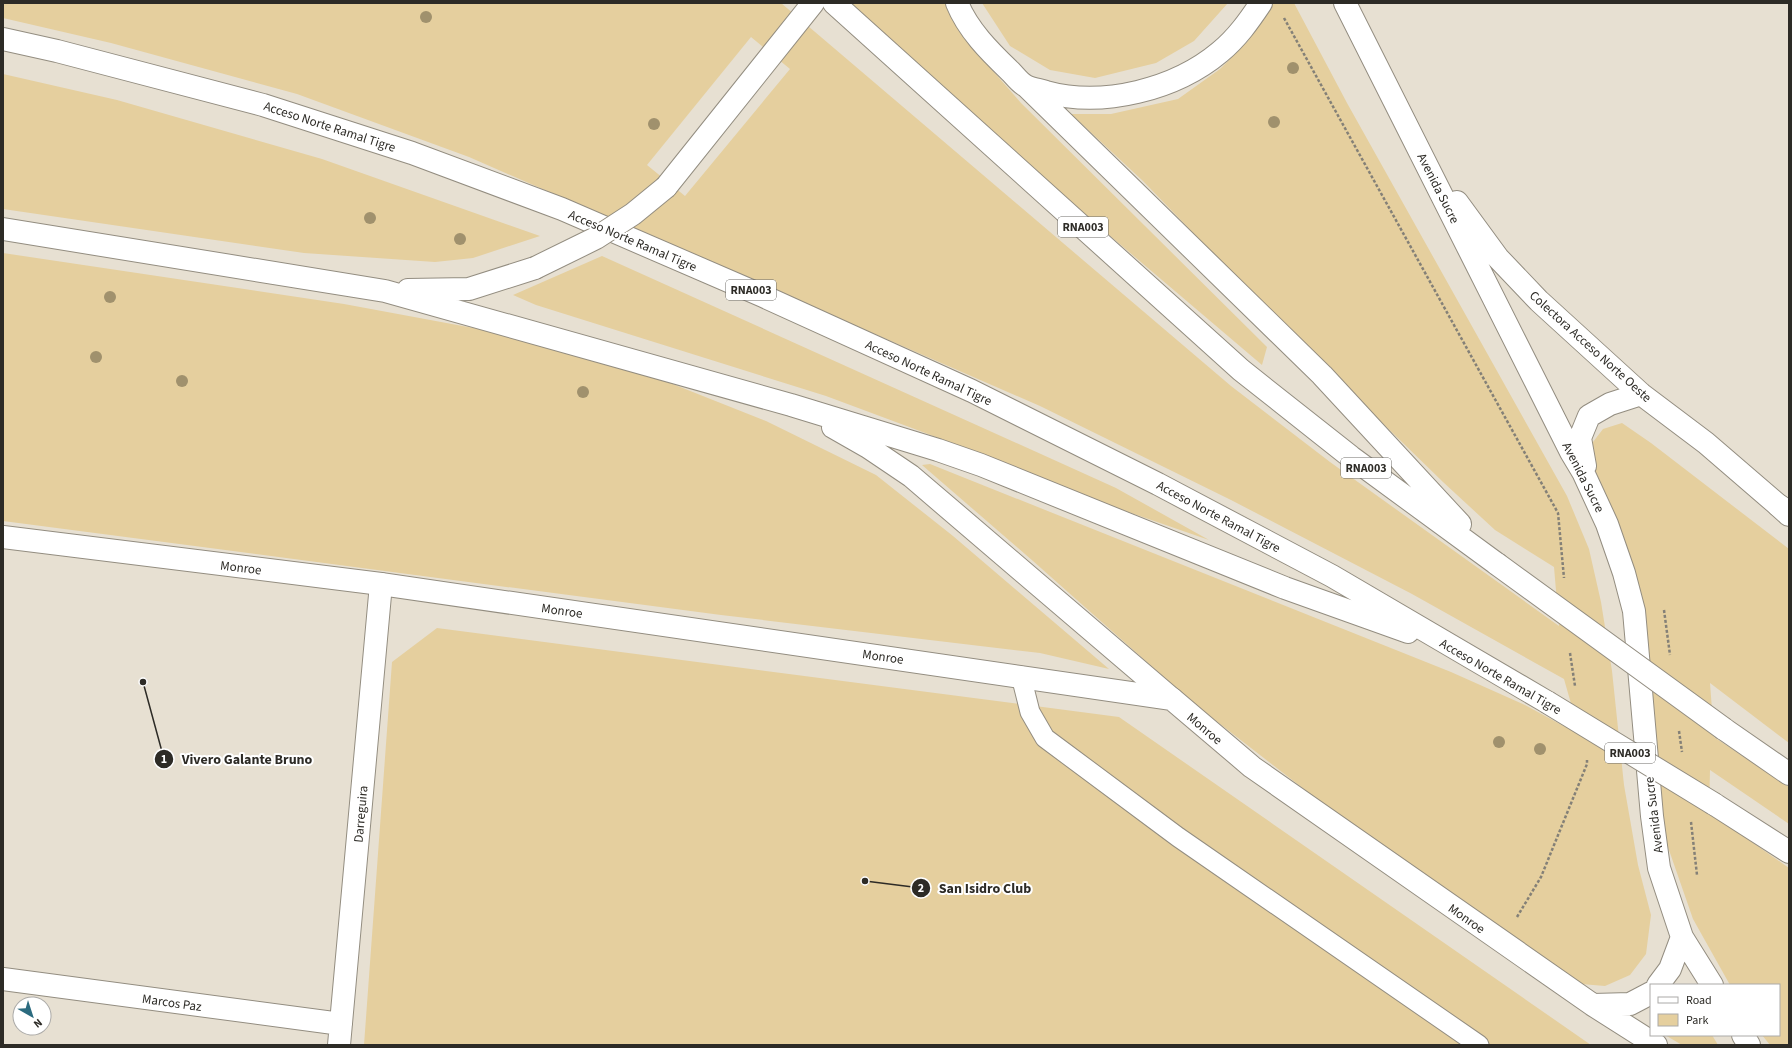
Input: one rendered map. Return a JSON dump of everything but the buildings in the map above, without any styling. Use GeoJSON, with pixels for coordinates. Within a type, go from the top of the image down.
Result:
{"type":"FeatureCollection","features":[{"type":"Feature","properties":{"kind":"main road"},"geometry":{"type":"LineString","coordinates":[[385,291],[469,289],[535,268],[596,238],[633,214],[666,187],[813,3]]}},
{"type":"Feature","properties":{"kind":"main road","name":"RNA003"},"geometry":{"type":"LineString","coordinates":[[834,3],[1241,370],[1351,457],[1724,729],[1789,774]]}},
{"type":"Feature","properties":{"kind":"main road"},"geometry":{"type":"LineString","coordinates":[[957,3],[963,18],[988,50],[1322,375],[1496,563]]}},
{"type":"Feature","properties":{"kind":"main road"},"geometry":{"type":"LineString","coordinates":[[1026,86],[1054,94],[1090,98],[1124,96],[1181,78],[1220,52],[1246,26],[1261,3]]}},
{"type":"Feature","properties":{"kind":"main road","name":"Avenida Sucre"},"geometry":{"type":"LineString","coordinates":[[1345,3],[1587,481],[1607,524],[1624,573],[1634,611],[1652,816],[1659,868],[1682,936],[1711,984]]}},
{"type":"Feature","properties":{"kind":"main road","name":"Acceso Norte Ramal Tigre"},"geometry":{"type":"LineString","coordinates":[[3,39],[57,51],[263,105],[412,153],[562,209],[763,296],[972,391],[1158,484],[1332,576],[1454,649],[1547,702],[1714,804],[1789,852]]}},
{"type":"Feature","properties":{"kind":"main road","name":"Colectora Acceso Norte Oeste"},"geometry":{"type":"LineString","coordinates":[[1421,152],[1498,258],[1539,301],[1641,394],[1706,443],[1785,510]]}},
{"type":"Feature","properties":{"kind":"main road"},"geometry":{"type":"LineString","coordinates":[[3,229],[385,291],[791,405],[981,465],[1285,588],[1454,649]]}},
{"type":"Feature","properties":{"kind":"main road"},"geometry":{"type":"LineString","coordinates":[[1587,481],[1580,438],[1589,416],[1610,404],[1641,394]]}},
{"type":"Feature","properties":{"kind":"main road"},"geometry":{"type":"LineString","coordinates":[[791,405],[868,447],[910,476],[1172,699]]}},
{"type":"Feature","properties":{"kind":"main road","name":"Monroe"},"geometry":{"type":"LineString","coordinates":[[3,537],[381,584],[1172,699],[1252,767],[1593,1005],[1656,1045]]}},
{"type":"Feature","properties":{"kind":"main road","name":"Darreguira"},"geometry":{"type":"LineString","coordinates":[[340,1035],[381,584]]}},
{"type":"Feature","properties":{"kind":"main road"},"geometry":{"type":"LineString","coordinates":[[1659,984],[1670,969],[1682,936]]}},
{"type":"Feature","properties":{"kind":"main road","name":"Marcos Paz"},"geometry":{"type":"LineString","coordinates":[[3,980],[340,1035]]}},
{"type":"Feature","properties":{"kind":"main road"},"geometry":{"type":"LineString","coordinates":[[1593,1005],[1630,1004],[1650,994]]}},
{"type":"Feature","properties":{"kind":"main road"},"geometry":{"type":"LineString","coordinates":[[1744,1036],[1749,1045]]}},
{"type":"Feature","properties":{"kind":"lane"},"geometry":{"type":"LineString","coordinates":[[1021,676],[1030,712],[1045,738],[1178,838],[1479,1045]]}},
{"type":"Feature","properties":{"kind":"path"},"geometry":{"type":"LineString","coordinates":[[1281,13],[1558,514],[1564,582]]}},
{"type":"Feature","properties":{"kind":"path"},"geometry":{"type":"LineString","coordinates":[[1570,650],[1575,688]]}},
{"type":"Feature","properties":{"kind":"path"},"geometry":{"type":"LineString","coordinates":[[1502,942],[1541,877],[1587,764],[1586,756]]}},
{"type":"Feature","properties":{"kind":"green space"},"geometry":{"type":"Polygon","coordinates":[[[3,3],[781,3],[1231,386],[1330,462],[1559,626],[1554,567],[1495,530],[1443,482],[1288,331],[1143,181],[1071,114],[1111,114],[1178,99],[1220,69],[1247,42],[1266,16],[1272,3],[1294,3],[1347,103],[1567,496],[1589,549],[1601,602],[1612,671],[1624,785],[1638,865],[1651,915],[1646,954],[1630,975],[1605,986],[1581,984],[1385,852],[1193,703],[922,465],[930,464],[1451,672],[1525,705],[1580,735],[1564,679],[1412,594],[1231,500],[1040,406],[469,157],[297,94],[111,43],[3,18],[3,3]],[[751,37],[647,165],[685,196],[790,69],[751,37]]]}},
{"type":"Feature","properties":{"kind":"green space"},"geometry":{"type":"Polygon","coordinates":[[[846,3],[947,3],[972,47],[1021,103],[1267,347],[1262,365],[1102,229],[846,3]]]}},
{"type":"Feature","properties":{"kind":"green space"},"geometry":{"type":"Polygon","coordinates":[[[982,3],[1228,3],[1194,41],[1156,63],[1095,78],[1050,70],[1010,46],[982,3]]]}},
{"type":"Feature","properties":{"kind":"green space"},"geometry":{"type":"Polygon","coordinates":[[[3,74],[117,100],[322,159],[540,236],[473,258],[435,262],[304,253],[3,209],[3,74]]]}},
{"type":"Feature","properties":{"kind":"green space"},"geometry":{"type":"Polygon","coordinates":[[[3,253],[344,304],[495,332],[660,379],[766,421],[876,475],[953,536],[1109,669],[1040,653],[721,615],[3,521],[3,253]]]}},
{"type":"Feature","properties":{"kind":"green space"},"geometry":{"type":"Polygon","coordinates":[[[602,256],[1116,488],[1209,540],[1108,505],[928,434],[826,396],[536,305],[513,295],[602,256]]]}},
{"type":"Feature","properties":{"kind":"green space"},"geometry":{"type":"Polygon","coordinates":[[[1622,423],[1651,443],[1789,549],[1789,743],[1710,683],[1714,737],[1789,787],[1789,824],[1710,770],[1709,812],[1789,868],[1789,1045],[1770,1045],[1763,1036],[1780,1036],[1780,984],[1729,984],[1693,919],[1662,830],[1636,591],[1595,478],[1590,456],[1593,442],[1603,429],[1622,423]]]}},
{"type":"Feature","properties":{"kind":"green space"},"geometry":{"type":"Polygon","coordinates":[[[437,628],[1119,717],[1591,1045],[364,1045],[392,662],[437,628]]]}},
{"type":"Feature","properties":{"kind":"green space"},"geometry":{"type":"Polygon","coordinates":[[[1667,1036],[1713,1036],[1718,1045],[1682,1045],[1667,1036]]]}},
{"type":"Feature","properties":{"kind":"place","name":"Vivero Galante Bruno"},"geometry":{"type":"Point","coordinates":[143,682]}},
{"type":"Feature","properties":{"kind":"place","name":"San Isidro Club"},"geometry":{"type":"Point","coordinates":[865,881]}}]}
